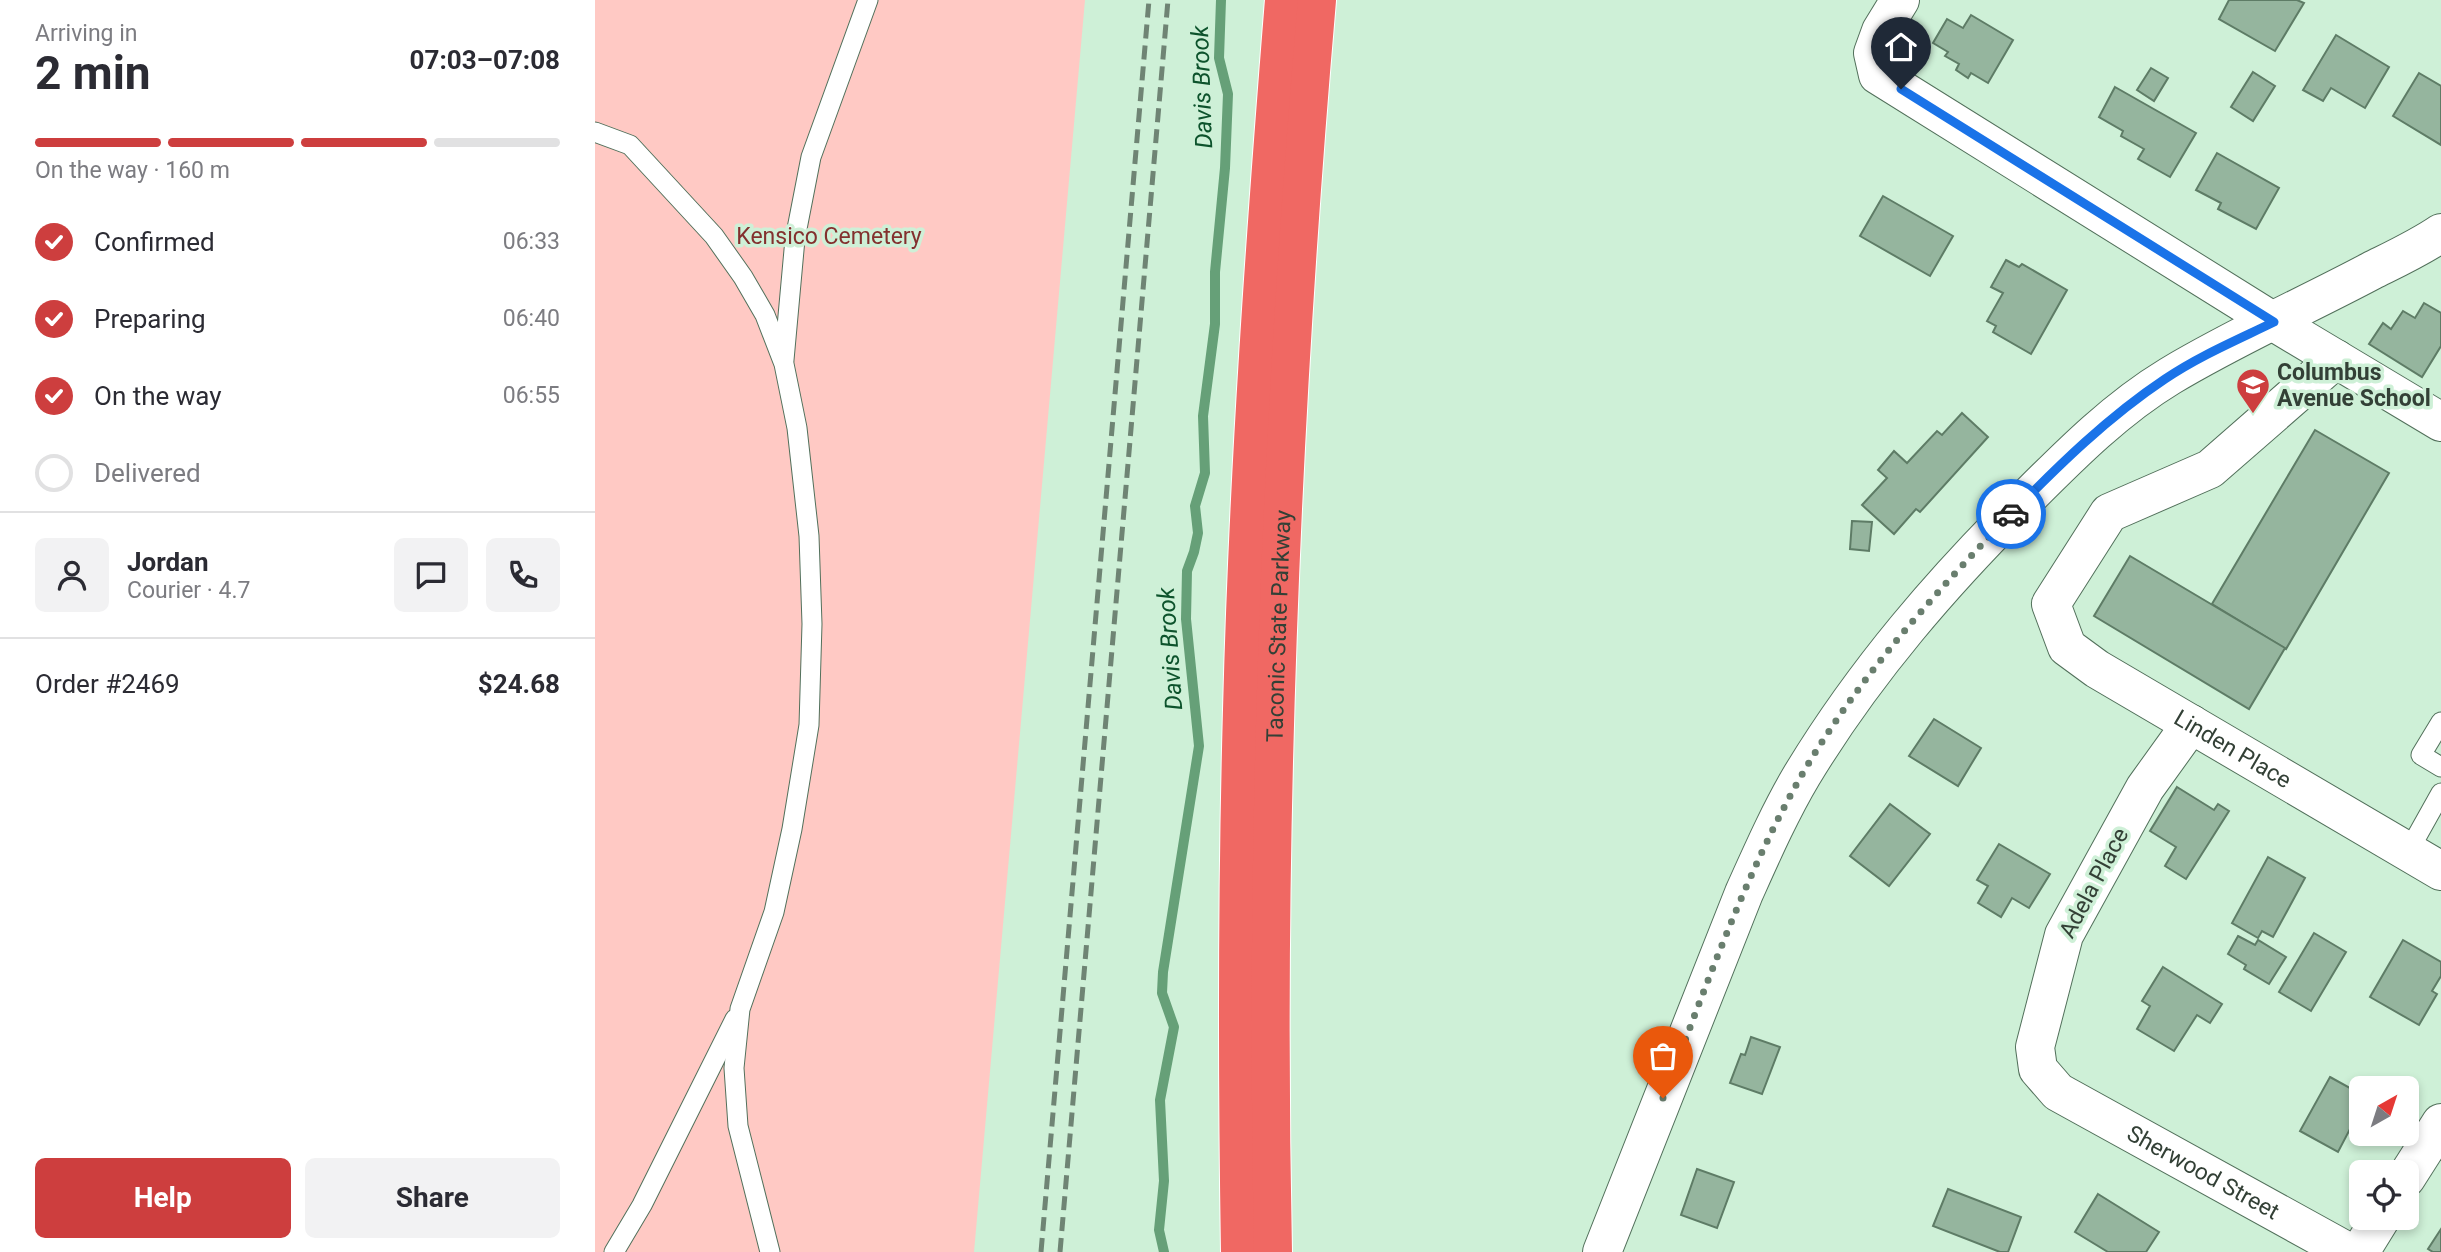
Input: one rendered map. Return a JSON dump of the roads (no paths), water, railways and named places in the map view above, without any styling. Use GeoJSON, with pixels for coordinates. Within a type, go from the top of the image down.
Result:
{"type":"FeatureCollection","features":[{"type":"Feature","properties":{"kind":"highway","name":"Taconic State Parkway"},"geometry":{"type":"LineString","coordinates":[[1240,1252],[1238,977],[1242,710],[1250,498],[1263,271],[1284,0]]}},
{"type":"Feature","properties":{"kind":"highway","name":"Taconic State Parkway"},"geometry":{"type":"LineString","coordinates":[[1273,1252],[1270,951],[1275,711],[1291,364],[1317,0]]}},
{"type":"Feature","properties":{"kind":"street"},"geometry":{"type":"LineString","coordinates":[[1899,0],[1873,53],[1878,75],[2274,322],[2441,422]]}},
{"type":"Feature","properties":{"kind":"street"},"geometry":{"type":"LineString","coordinates":[[1602,1252],[1744,893],[1770,836],[1801,777],[1835,722],[1915,618],[1997,528],[2120,411],[2167,378],[2213,351],[2274,322],[2441,233]]}},
{"type":"Feature","properties":{"kind":"street","name":"Linden Place"},"geometry":{"type":"LineString","coordinates":[[2336,359],[2210,469],[2109,513],[2051,604],[2067,647],[2097,669],[2441,871]]}},
{"type":"Feature","properties":{"kind":"street","name":"Adela Place"},"geometry":{"type":"LineString","coordinates":[[2058,1092],[2038,1069],[2035,1047],[2064,935],[2145,788],[2191,724]]}},
{"type":"Feature","properties":{"kind":"street","name":"Sherwood Street"},"geometry":{"type":"LineString","coordinates":[[2058,1092],[2348,1252]]}},
{"type":"Feature","properties":{"kind":"street"},"geometry":{"type":"LineString","coordinates":[[2417,1160],[2441,1123]]}},
{"type":"Feature","properties":{"kind":"street"},"geometry":{"type":"LineString","coordinates":[[2360,1252],[2374,1230]]}},
{"type":"Feature","properties":{"kind":"lane"},"geometry":{"type":"LineString","coordinates":[[784,364],[795,239],[811,157],[868,0]]}},
{"type":"Feature","properties":{"kind":"lane"},"geometry":{"type":"LineString","coordinates":[[595,132],[630,145],[713,236],[743,277],[765,315],[784,364],[797,428],[809,536],[812,624],[810,725],[774,912],[740,1009],[642,1205],[614,1252]]}},
{"type":"Feature","properties":{"kind":"lane"},"geometry":{"type":"LineString","coordinates":[[2441,722],[2421,755],[2441,767]]}},
{"type":"Feature","properties":{"kind":"lane"},"geometry":{"type":"LineString","coordinates":[[2408,852],[2441,793]]}},
{"type":"Feature","properties":{"kind":"lane"},"geometry":{"type":"LineString","coordinates":[[740,1009],[734,1068],[738,1126],[770,1252]]}},
{"type":"Feature","properties":{"kind":"waterway","name":"Davis Brook"},"geometry":{"type":"LineString","coordinates":[[1164,1252],[1159,1230],[1164,1181],[1160,1100],[1174,1027],[1162,993],[1163,972],[1199,746],[1186,619],[1187,571],[1198,533],[1195,506],[1205,473],[1203,416],[1215,324],[1215,272],[1225,168],[1228,94],[1219,58],[1221,0]]}},
{"type":"Feature","properties":{"kind":"railway"},"geometry":{"type":"LineString","coordinates":[[1041,1252],[1149,0]]}},
{"type":"Feature","properties":{"kind":"railway"},"geometry":{"type":"LineString","coordinates":[[1060,1252],[1168,0]]}},
{"type":"Feature","properties":{"kind":"place","name":"Columbus Avenue School"},"geometry":{"type":"Point","coordinates":[2253,415]}},
{"type":"Feature","properties":{"kind":"park label","name":"Kensico Cemetery"},"geometry":{"type":"Point","coordinates":[829,236]}}]}
